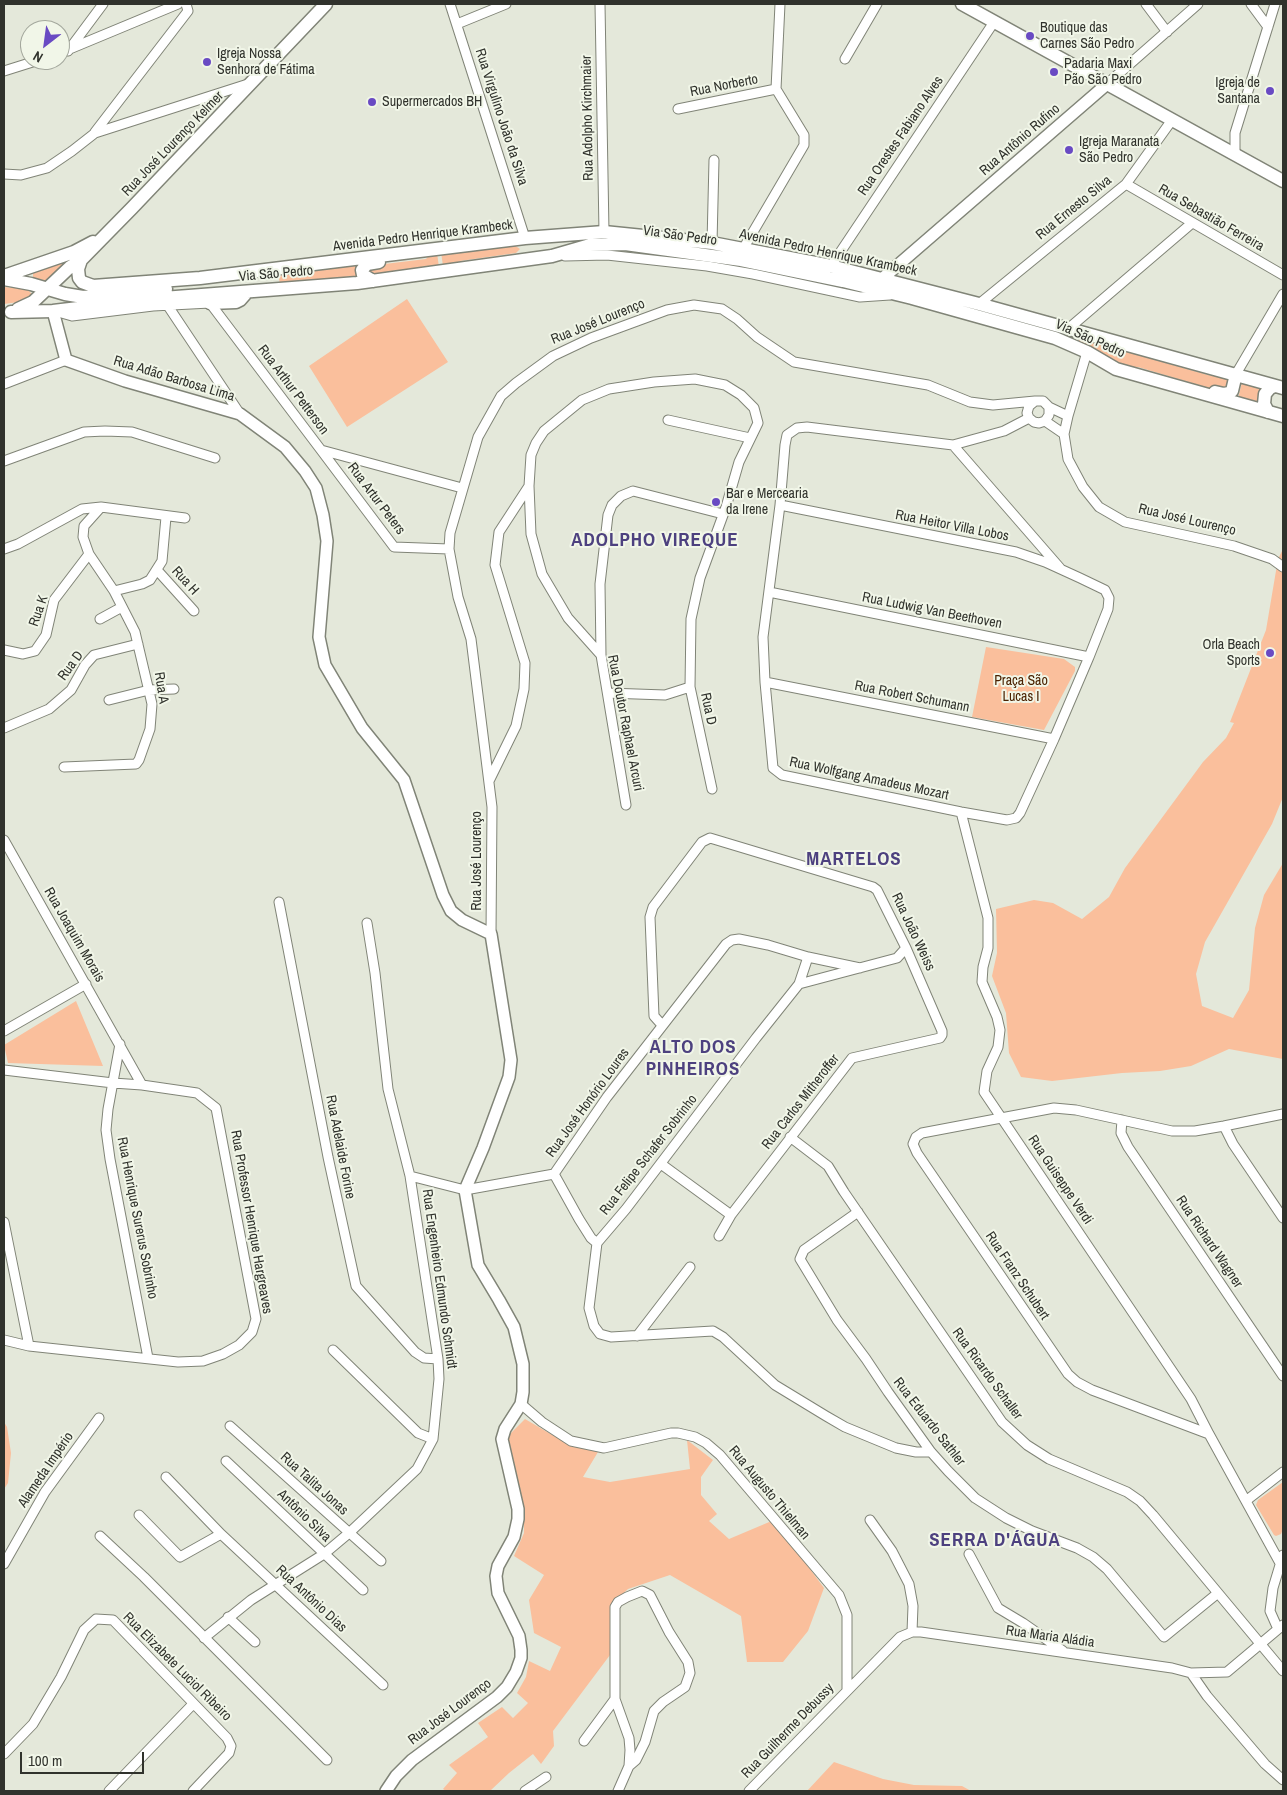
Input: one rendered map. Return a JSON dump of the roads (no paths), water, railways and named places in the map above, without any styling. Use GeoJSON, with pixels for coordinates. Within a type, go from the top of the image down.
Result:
{"type":"FeatureCollection","features":[{"type":"Feature","properties":{"kind":"main road","name":"Rua José Lourenço Kelmer"},"geometry":{"type":"LineString","coordinates":[[7,312],[33,302],[70,267],[81,260],[326,4]]}},
{"type":"Feature","properties":{"kind":"main road"},"geometry":{"type":"LineString","coordinates":[[962,4],[1283,181]]}},
{"type":"Feature","properties":{"kind":"main road","name":"Avenida Pedro Henrique Krambeck"},"geometry":{"type":"LineString","coordinates":[[81,260],[78,269],[79,278],[82,282],[93,286],[200,278],[525,238],[604,232],[712,243],[883,278],[1279,387]]}},
{"type":"Feature","properties":{"kind":"main road","name":"Rua José Lourenço Kelmer"},"geometry":{"type":"LineString","coordinates":[[4,278],[74,252],[102,238]]}},
{"type":"Feature","properties":{"kind":"main road"},"geometry":{"type":"LineString","coordinates":[[459,269],[463,264],[520,255],[525,249],[525,238]]}},
{"type":"Feature","properties":{"kind":"main road","name":"Via São Pedro"},"geometry":{"type":"LineString","coordinates":[[53,311],[163,298],[372,281],[552,256],[590,245],[625,244],[741,260],[897,294],[1054,338],[1087,352],[1116,369],[1283,416]]}},
{"type":"Feature","properties":{"kind":"main road"},"geometry":{"type":"LineString","coordinates":[[372,281],[363,275],[362,270],[367,264],[419,256],[423,255],[426,251]]}},
{"type":"Feature","properties":{"kind":"main road","name":"Via São Pedro"},"geometry":{"type":"LineString","coordinates":[[4,278],[47,290],[83,297],[244,282],[274,270]]}},
{"type":"Feature","properties":{"kind":"main road"},"geometry":{"type":"LineString","coordinates":[[210,303],[236,302],[246,292]]}},
{"type":"Feature","properties":{"kind":"main road"},"geometry":{"type":"LineString","coordinates":[[7,312],[53,311]]}},
{"type":"Feature","properties":{"kind":"main road"},"geometry":{"type":"LineString","coordinates":[[1133,373],[1142,372],[1224,394],[1229,394],[1232,391],[1236,374]]}},
{"type":"Feature","properties":{"kind":"main road"},"geometry":{"type":"LineString","coordinates":[[1268,412],[1264,404],[1265,394],[1270,388],[1279,387]]}},
{"type":"Feature","properties":{"kind":"street"},"geometry":{"type":"LineString","coordinates":[[70,45],[103,4]]}},
{"type":"Feature","properties":{"kind":"street"},"geometry":{"type":"LineString","coordinates":[[70,49],[178,4]]}},
{"type":"Feature","properties":{"kind":"street"},"geometry":{"type":"LineString","coordinates":[[4,174],[21,175],[47,168],[95,133],[188,11],[186,4]]}},
{"type":"Feature","properties":{"kind":"street","name":"Rua Virgulino João da Silva"},"geometry":{"type":"LineString","coordinates":[[450,4],[525,238]]}},
{"type":"Feature","properties":{"kind":"street"},"geometry":{"type":"LineString","coordinates":[[457,24],[506,4]]}},
{"type":"Feature","properties":{"kind":"street","name":"Rua Adolpho Kirchmaier"},"geometry":{"type":"LineString","coordinates":[[600,4],[604,232]]}},
{"type":"Feature","properties":{"kind":"street"},"geometry":{"type":"LineString","coordinates":[[743,249],[804,144],[804,135],[776,89],[780,4]]}},
{"type":"Feature","properties":{"kind":"street"},"geometry":{"type":"LineString","coordinates":[[845,59],[877,4]]}},
{"type":"Feature","properties":{"kind":"street"},"geometry":{"type":"LineString","coordinates":[[1146,4],[1167,32]]}},
{"type":"Feature","properties":{"kind":"street","name":"Rua Antônio Rufino"},"geometry":{"type":"LineString","coordinates":[[883,278],[1198,4]]}},
{"type":"Feature","properties":{"kind":"street"},"geometry":{"type":"LineString","coordinates":[[1251,4],[1268,27]]}},
{"type":"Feature","properties":{"kind":"street"},"geometry":{"type":"LineString","coordinates":[[1235,154],[1235,133],[1275,4]]}},
{"type":"Feature","properties":{"kind":"street","name":"Rua Orestes Fabiano Alves"},"geometry":{"type":"LineString","coordinates":[[830,266],[994,22]]}},
{"type":"Feature","properties":{"kind":"street"},"geometry":{"type":"LineString","coordinates":[[4,71],[20,66]]}},
{"type":"Feature","properties":{"kind":"street"},"geometry":{"type":"LineString","coordinates":[[95,133],[252,83]]}},
{"type":"Feature","properties":{"kind":"street","name":"Rua Norberto"},"geometry":{"type":"LineString","coordinates":[[678,109],[776,89]]}},
{"type":"Feature","properties":{"kind":"street","name":"Rua Ernesto Silva"},"geometry":{"type":"LineString","coordinates":[[979,304],[1126,184],[1172,120]]}},
{"type":"Feature","properties":{"kind":"street"},"geometry":{"type":"LineString","coordinates":[[1220,146],[1235,133]]}},
{"type":"Feature","properties":{"kind":"street"},"geometry":{"type":"LineString","coordinates":[[712,243],[714,160]]}},
{"type":"Feature","properties":{"kind":"street","name":"Rua Sebastião Ferreira"},"geometry":{"type":"LineString","coordinates":[[1126,184],[1283,275]]}},
{"type":"Feature","properties":{"kind":"street"},"geometry":{"type":"LineString","coordinates":[[1068,329],[1192,223]]}},
{"type":"Feature","properties":{"kind":"street"},"geometry":{"type":"LineString","coordinates":[[1236,374],[1283,294]]}},
{"type":"Feature","properties":{"kind":"street"},"geometry":{"type":"LineString","coordinates":[[4,384],[66,360],[53,311],[72,316],[152,306],[210,303]]}},
{"type":"Feature","properties":{"kind":"street","name":"Rua Arthur Petterson"},"geometry":{"type":"LineString","coordinates":[[210,303],[321,450],[462,488]]}},
{"type":"Feature","properties":{"kind":"street","name":"Rua José Lourenço"},"geometry":{"type":"LineString","coordinates":[[386,1791],[396,1776],[412,1760],[497,1697],[507,1687],[519,1665],[521,1642],[498,1593],[496,1576],[498,1566],[514,1537],[518,1519],[518,1509],[502,1434],[521,1404],[523,1364],[514,1327],[478,1265],[465,1190],[483,1148],[509,1077],[511,1060],[491,934],[492,807],[489,781],[471,638],[458,597],[449,548],[450,533],[478,437],[501,396],[553,356],[591,338],[667,310],[694,304],[722,309],[758,338],[794,362],[928,385],[970,402],[993,405],[1035,401]]}},
{"type":"Feature","properties":{"kind":"street"},"geometry":{"type":"LineString","coordinates":[[168,306],[240,414]]}},
{"type":"Feature","properties":{"kind":"street"},"geometry":{"type":"LineString","coordinates":[[1045,421],[1064,434],[1087,352]]}},
{"type":"Feature","properties":{"kind":"street","name":"Rua Adão Barbosa Lima"},"geometry":{"type":"LineString","coordinates":[[66,360],[125,381],[240,414],[285,447],[305,471],[316,488],[327,541],[319,637],[325,665],[362,728],[404,780],[443,895],[451,911],[462,920],[491,934]]}},
{"type":"Feature","properties":{"kind":"street","name":"Rua Doutor Raphael Arcuri"},"geometry":{"type":"LineString","coordinates":[[626,805],[601,655],[568,618],[542,574],[531,534],[529,486],[531,455],[544,431],[582,400],[609,389],[654,382],[695,380],[725,385],[741,395],[754,408],[758,423],[739,462],[700,578],[691,620],[690,687]]}},
{"type":"Feature","properties":{"kind":"street"},"geometry":{"type":"LineString","coordinates":[[1049,407],[1049,415],[1045,421],[1034,422],[1028,416],[1029,406],[1035,401],[1043,401],[1049,407],[1068,416]]}},
{"type":"Feature","properties":{"kind":"street","name":"Rua José Lourenço"},"geometry":{"type":"LineString","coordinates":[[1005,403],[1028,416]]}},
{"type":"Feature","properties":{"kind":"street"},"geometry":{"type":"LineString","coordinates":[[1268,412],[1283,423]]}},
{"type":"Feature","properties":{"kind":"street","name":"Rua Wolfgang Amadeus Mozart"},"geometry":{"type":"LineString","coordinates":[[1028,416],[1004,430],[953,445],[808,427],[797,428],[788,436],[785,446],[780,505],[763,637],[773,768],[777,772],[962,812],[1007,820],[1016,818],[1054,739],[1089,657],[1108,609],[1109,598]]}},
{"type":"Feature","properties":{"kind":"street"},"geometry":{"type":"LineString","coordinates":[[668,420],[750,438]]}},
{"type":"Feature","properties":{"kind":"street"},"geometry":{"type":"LineString","coordinates":[[4,461],[84,432],[105,430],[132,432],[214,458]]}},
{"type":"Feature","properties":{"kind":"street","name":"Rua José Lourenço"},"geometry":{"type":"LineString","coordinates":[[1064,434],[1068,459],[1083,487],[1099,507],[1125,522],[1234,546],[1272,559],[1283,567]]}},
{"type":"Feature","properties":{"kind":"street"},"geometry":{"type":"LineString","coordinates":[[953,445],[1060,568]]}},
{"type":"Feature","properties":{"kind":"street","name":"Rua Artur Peters"},"geometry":{"type":"LineString","coordinates":[[321,450],[394,547],[449,548]]}},
{"type":"Feature","properties":{"kind":"street"},"geometry":{"type":"LineString","coordinates":[[489,781],[516,726],[524,690],[525,663],[495,566],[499,532],[529,486]]}},
{"type":"Feature","properties":{"kind":"street"},"geometry":{"type":"LineString","coordinates":[[601,655],[600,584],[608,514],[612,505],[621,496],[633,491],[723,514]]}},
{"type":"Feature","properties":{"kind":"street","name":"Rua Heitor Villa Lobos"},"geometry":{"type":"LineString","coordinates":[[780,505],[1016,552],[1060,568],[1104,590],[1109,598]]}},
{"type":"Feature","properties":{"kind":"street"},"geometry":{"type":"LineString","coordinates":[[90,554],[83,537],[84,526],[101,507]]}},
{"type":"Feature","properties":{"kind":"street"},"geometry":{"type":"LineString","coordinates":[[4,549],[18,544],[82,509],[101,507],[185,518]]}},
{"type":"Feature","properties":{"kind":"street"},"geometry":{"type":"LineString","coordinates":[[114,591],[142,584],[150,580],[157,570],[162,561],[166,516]]}},
{"type":"Feature","properties":{"kind":"street","name":"Rua A"},"geometry":{"type":"LineString","coordinates":[[64,767],[136,764],[150,729],[152,704],[150,690],[135,632],[114,591],[90,554]]}},
{"type":"Feature","properties":{"kind":"street","name":"Rua K"},"geometry":{"type":"LineString","coordinates":[[4,650],[23,654],[35,651],[46,635],[54,600],[90,554]]}},
{"type":"Feature","properties":{"kind":"street","name":"Rua H"},"geometry":{"type":"LineString","coordinates":[[157,570],[194,611]]}},
{"type":"Feature","properties":{"kind":"street","name":"Rua Ludwig Van Beethoven"},"geometry":{"type":"LineString","coordinates":[[769,592],[1089,657]]}},
{"type":"Feature","properties":{"kind":"street"},"geometry":{"type":"LineString","coordinates":[[100,619],[122,607]]}},
{"type":"Feature","properties":{"kind":"street","name":"Rua D"},"geometry":{"type":"LineString","coordinates":[[4,728],[49,709],[71,690],[85,665],[94,655],[138,644]]}},
{"type":"Feature","properties":{"kind":"street","name":"Rua Robert Schumann"},"geometry":{"type":"LineString","coordinates":[[765,682],[1054,739]]}},
{"type":"Feature","properties":{"kind":"street","name":"Rua D"},"geometry":{"type":"LineString","coordinates":[[608,693],[665,695],[690,687],[712,789]]}},
{"type":"Feature","properties":{"kind":"street"},"geometry":{"type":"LineString","coordinates":[[109,700],[150,690],[174,689]]}},
{"type":"Feature","properties":{"kind":"street"},"geometry":{"type":"LineString","coordinates":[[962,812],[988,918],[988,948],[983,967],[982,982],[997,1017],[1000,1030],[998,1047],[987,1071],[984,1092],[1001,1118]]}},
{"type":"Feature","properties":{"kind":"street","name":"Rua João Weiss"},"geometry":{"type":"LineString","coordinates":[[662,1024],[654,1016],[650,917],[653,907],[706,839],[710,838],[873,887],[880,894],[906,948],[942,1031],[940,1038]]}},
{"type":"Feature","properties":{"kind":"street","name":"Rua Joaquim Morais"},"geometry":{"type":"LineString","coordinates":[[4,840],[142,1085]]}},
{"type":"Feature","properties":{"kind":"street","name":"Rua Adelaide Forine"},"geometry":{"type":"LineString","coordinates":[[279,902],[328,1157],[356,1286],[415,1352],[424,1358],[438,1359]]}},
{"type":"Feature","properties":{"kind":"street","name":"Rua Engenheiro Edmundo Schmidt"},"geometry":{"type":"LineString","coordinates":[[204,1638],[228,1617],[274,1584],[324,1554],[349,1533],[418,1469],[433,1439],[439,1379],[438,1359],[410,1176],[388,1090],[375,973],[367,923]]}},
{"type":"Feature","properties":{"kind":"street","name":"Rua José Honório Loures"},"geometry":{"type":"LineString","coordinates":[[465,1190],[554,1174],[607,1097],[662,1024],[726,944],[732,940],[739,939],[768,945],[808,957],[860,968]]}},
{"type":"Feature","properties":{"kind":"street"},"geometry":{"type":"LineString","coordinates":[[799,984],[897,958],[906,948]]}},
{"type":"Feature","properties":{"kind":"street"},"geometry":{"type":"LineString","coordinates":[[799,984],[808,957]]}},
{"type":"Feature","properties":{"kind":"street"},"geometry":{"type":"LineString","coordinates":[[831,975],[833,963]]}},
{"type":"Feature","properties":{"kind":"street"},"geometry":{"type":"LineString","coordinates":[[4,1031],[86,984]]}},
{"type":"Feature","properties":{"kind":"street","name":"Rua Felipe Schafer Sobrinho"},"geometry":{"type":"LineString","coordinates":[[596,1243],[626,1209],[799,984]]}},
{"type":"Feature","properties":{"kind":"street","name":"Rua Carlos Mitheroffer"},"geometry":{"type":"LineString","coordinates":[[719,1236],[730,1215],[852,1058],[940,1038]]}},
{"type":"Feature","properties":{"kind":"street"},"geometry":{"type":"LineString","coordinates":[[113,1083],[120,1044]]}},
{"type":"Feature","properties":{"kind":"street","name":"Rua Professor Henrique Hargreaves"},"geometry":{"type":"LineString","coordinates":[[4,1070],[197,1093],[216,1108],[256,1320],[252,1332],[239,1345],[223,1354],[203,1361],[178,1362],[29,1346],[4,1340]]}},
{"type":"Feature","properties":{"kind":"street","name":"Rua Henrique Surerus Sobrinho"},"geometry":{"type":"LineString","coordinates":[[113,1083],[106,1130],[148,1358]]}},
{"type":"Feature","properties":{"kind":"street","name":"Rua Guiseppe Verdi"},"geometry":{"type":"LineString","coordinates":[[1281,1627],[1270,1611],[1273,1588],[1282,1559],[1209,1434],[1191,1399],[1001,1118],[1054,1108],[1076,1110],[1172,1131],[1195,1131],[1283,1114]]}},
{"type":"Feature","properties":{"kind":"street","name":"Rua Franz Schubert"},"geometry":{"type":"LineString","coordinates":[[1001,1118],[922,1133],[916,1137],[913,1144],[917,1153],[1068,1374],[1077,1382],[1092,1390],[1209,1434]]}},
{"type":"Feature","properties":{"kind":"street","name":"Rua Richard Wagner"},"geometry":{"type":"LineString","coordinates":[[1122,1120],[1121,1133],[1128,1147],[1283,1376]]}},
{"type":"Feature","properties":{"kind":"street"},"geometry":{"type":"LineString","coordinates":[[1224,1126],[1233,1144],[1283,1218]]}},
{"type":"Feature","properties":{"kind":"street","name":"Rua Ricardo Schaller"},"geometry":{"type":"LineString","coordinates":[[790,1137],[828,1166],[1002,1422],[1027,1445],[1050,1459],[1127,1492],[1140,1501],[1154,1515],[1283,1671]]}},
{"type":"Feature","properties":{"kind":"street"},"geometry":{"type":"LineString","coordinates":[[661,1164],[730,1215]]}},
{"type":"Feature","properties":{"kind":"street"},"geometry":{"type":"LineString","coordinates":[[554,1174],[591,1238],[596,1243],[589,1308],[594,1326],[600,1334],[611,1337],[713,1331],[724,1337],[775,1385],[832,1420],[896,1448],[916,1452],[931,1452]]}},
{"type":"Feature","properties":{"kind":"street"},"geometry":{"type":"LineString","coordinates":[[410,1176],[465,1190]]}},
{"type":"Feature","properties":{"kind":"street","name":"Rua Eduardo Sathler"},"geometry":{"type":"LineString","coordinates":[[858,1212],[804,1250],[800,1259],[837,1320],[931,1452],[975,1498],[1006,1518],[1032,1531],[1077,1548],[1093,1557],[1113,1576],[1164,1637],[1218,1593]]}},
{"type":"Feature","properties":{"kind":"street"},"geometry":{"type":"LineString","coordinates":[[4,1222],[29,1346]]}},
{"type":"Feature","properties":{"kind":"street"},"geometry":{"type":"LineString","coordinates":[[637,1336],[690,1267]]}},
{"type":"Feature","properties":{"kind":"street"},"geometry":{"type":"LineString","coordinates":[[333,1350],[418,1433],[433,1439]]}},
{"type":"Feature","properties":{"kind":"street","name":"Rua Augusto Thielman"},"geometry":{"type":"LineString","coordinates":[[521,1404],[542,1422],[572,1441],[604,1448],[670,1432],[695,1437],[706,1443],[720,1455],[839,1595],[847,1615],[848,1690]]}},
{"type":"Feature","properties":{"kind":"street","name":"Alameda Império"},"geometry":{"type":"LineString","coordinates":[[4,1564],[45,1492],[99,1418]]}},
{"type":"Feature","properties":{"kind":"street","name":"Rua Talita Jonas"},"geometry":{"type":"LineString","coordinates":[[230,1426],[381,1560]]}},
{"type":"Feature","properties":{"kind":"street","name":"Antônio Silva"},"geometry":{"type":"LineString","coordinates":[[226,1461],[363,1590]]}},
{"type":"Feature","properties":{"kind":"street"},"geometry":{"type":"LineString","coordinates":[[1247,1500],[1283,1472]]}},
{"type":"Feature","properties":{"kind":"street","name":"Rua Antônio Dias"},"geometry":{"type":"LineString","coordinates":[[166,1477],[221,1534],[383,1685]]}},
{"type":"Feature","properties":{"kind":"street"},"geometry":{"type":"LineString","coordinates":[[139,1515],[180,1557],[221,1534]]}},
{"type":"Feature","properties":{"kind":"street"},"geometry":{"type":"LineString","coordinates":[[848,1690],[900,1638],[912,1632],[913,1606],[910,1584],[892,1551],[870,1520]]}},
{"type":"Feature","properties":{"kind":"street"},"geometry":{"type":"LineString","coordinates":[[100,1536],[144,1577],[327,1760]]}},
{"type":"Feature","properties":{"kind":"street"},"geometry":{"type":"LineString","coordinates":[[969,1554],[998,1608],[1066,1653]]}},
{"type":"Feature","properties":{"kind":"street"},"geometry":{"type":"LineString","coordinates":[[618,1791],[629,1766],[629,1738],[615,1699],[615,1607],[618,1602],[635,1592],[646,1591],[688,1662],[690,1673],[685,1687],[662,1702],[654,1711],[645,1742],[636,1760],[629,1766]]}},
{"type":"Feature","properties":{"kind":"street"},"geometry":{"type":"LineString","coordinates":[[228,1617],[255,1642]]}},
{"type":"Feature","properties":{"kind":"street","name":"Rua Elizabete Luciol Ribeiro"},"geometry":{"type":"LineString","coordinates":[[4,1754],[33,1724],[61,1677],[84,1630],[96,1619],[113,1620],[228,1738],[231,1746],[229,1753],[193,1791]]}},
{"type":"Feature","properties":{"kind":"street","name":"Rua Maria Aládia"},"geometry":{"type":"LineString","coordinates":[[912,1632],[1172,1668],[1191,1673],[1227,1672],[1281,1627]]}},
{"type":"Feature","properties":{"kind":"street"},"geometry":{"type":"LineString","coordinates":[[1191,1673],[1207,1696],[1265,1764],[1283,1780]]}},
{"type":"Feature","properties":{"kind":"street","name":"Rua Guilherme Debussy"},"geometry":{"type":"LineString","coordinates":[[749,1791],[848,1690]]}},
{"type":"Feature","properties":{"kind":"street"},"geometry":{"type":"LineString","coordinates":[[584,1741],[615,1699]]}},
{"type":"Feature","properties":{"kind":"street"},"geometry":{"type":"LineString","coordinates":[[109,1791],[193,1704]]}},
{"type":"Feature","properties":{"kind":"street"},"geometry":{"type":"LineString","coordinates":[[525,1791],[546,1777]]}},
{"type":"Feature","properties":{"kind":"place","name":"Boutique das Carnes São Pedro"},"geometry":{"type":"Point","coordinates":[1030,36]}},
{"type":"Feature","properties":{"kind":"place","name":"Igreja Nossa Senhora de Fátima"},"geometry":{"type":"Point","coordinates":[207,62]}},
{"type":"Feature","properties":{"kind":"place","name":"Padaria Maxi Pão São Pedro"},"geometry":{"type":"Point","coordinates":[1054,72]}},
{"type":"Feature","properties":{"kind":"place","name":"Igreja de Santana"},"geometry":{"type":"Point","coordinates":[1270,91]}},
{"type":"Feature","properties":{"kind":"place","name":"Supermercados BH"},"geometry":{"type":"Point","coordinates":[372,102]}},
{"type":"Feature","properties":{"kind":"place","name":"Igreja Maranata São Pedro"},"geometry":{"type":"Point","coordinates":[1069,150]}},
{"type":"Feature","properties":{"kind":"place","name":"Bar e Mercearia da Irene"},"geometry":{"type":"Point","coordinates":[716,502]}},
{"type":"Feature","properties":{"kind":"place","name":"Orla Beach Sports"},"geometry":{"type":"Point","coordinates":[1270,653]}},
{"type":"Feature","properties":{"kind":"district","name":"ADOLPHO VIREQUE"},"geometry":{"type":"Point","coordinates":[655,541]}},
{"type":"Feature","properties":{"kind":"district","name":"MARTELOS"},"geometry":{"type":"Point","coordinates":[854,860]}},
{"type":"Feature","properties":{"kind":"district","name":"ALTO DOS PINHEIROS"},"geometry":{"type":"Point","coordinates":[693,1059]}},
{"type":"Feature","properties":{"kind":"district","name":"SERRA D'ÁGUA"},"geometry":{"type":"Point","coordinates":[995,1541]}},
{"type":"Feature","properties":{"kind":"park label","name":"Praça São Lucas I"},"geometry":{"type":"Point","coordinates":[1021,690]}}]}
